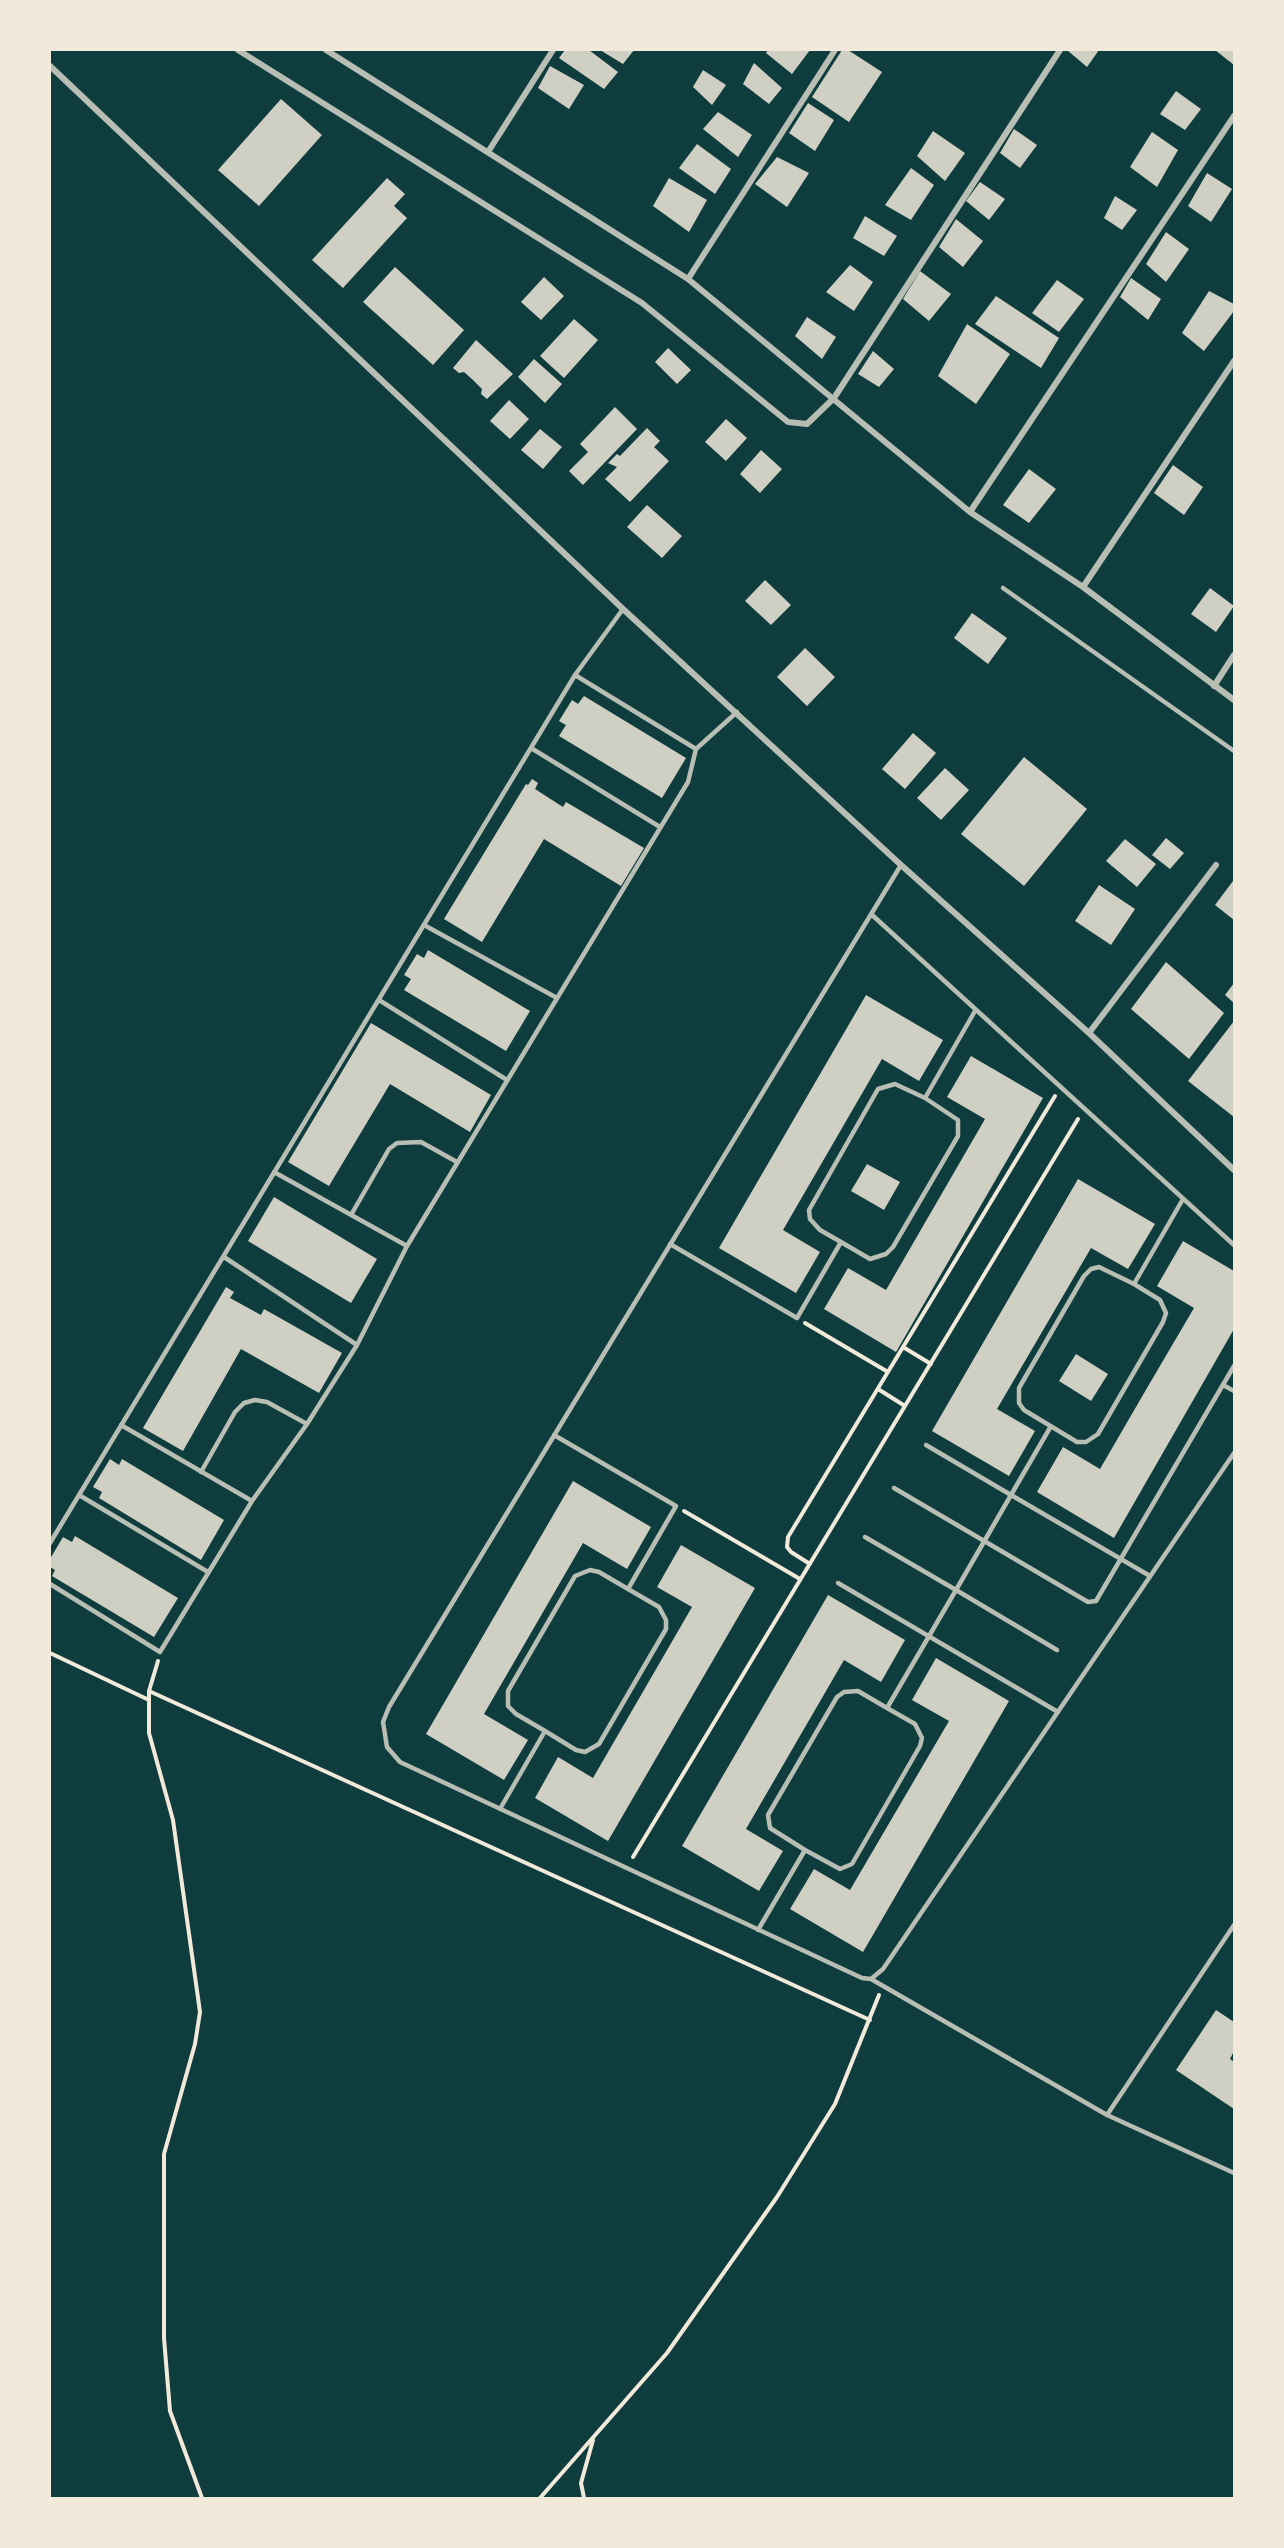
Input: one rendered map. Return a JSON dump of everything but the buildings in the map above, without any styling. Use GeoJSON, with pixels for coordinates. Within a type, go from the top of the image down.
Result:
{"type":"FeatureCollection","features":[{"type":"Feature","properties":{"kind":"street"},"geometry":{"type":"LineString","coordinates":[[238,50],[642,303],[788,423],[807,424],[834,398],[1060,50]]}},
{"type":"Feature","properties":{"kind":"street"},"geometry":{"type":"LineString","coordinates":[[327,50],[688,279],[970,512],[1083,586],[1234,700]]}},
{"type":"Feature","properties":{"kind":"street"},"geometry":{"type":"LineString","coordinates":[[488,152],[553,50]]}},
{"type":"Feature","properties":{"kind":"street"},"geometry":{"type":"LineString","coordinates":[[688,279],[835,50]]}},
{"type":"Feature","properties":{"kind":"street"},"geometry":{"type":"LineString","coordinates":[[50,66],[623,609],[901,865],[1089,1033],[1234,1170]]}},
{"type":"Feature","properties":{"kind":"street"},"geometry":{"type":"LineString","coordinates":[[970,512],[1234,116]]}},
{"type":"Feature","properties":{"kind":"street"},"geometry":{"type":"LineString","coordinates":[[1083,586],[1234,361]]}},
{"type":"Feature","properties":{"kind":"street"},"geometry":{"type":"LineString","coordinates":[[1214,686],[1234,655]]}},
{"type":"Feature","properties":{"kind":"street"},"geometry":{"type":"LineString","coordinates":[[1089,1033],[1216,865]]}},
{"type":"Feature","properties":{"kind":"lane"},"geometry":{"type":"LineString","coordinates":[[1003,588],[1234,751]]}},
{"type":"Feature","properties":{"kind":"lane"},"geometry":{"type":"LineString","coordinates":[[50,1544],[575,675],[623,609]]}},
{"type":"Feature","properties":{"kind":"lane"},"geometry":{"type":"LineString","coordinates":[[575,675],[696,748]]}},
{"type":"Feature","properties":{"kind":"lane"},"geometry":{"type":"LineString","coordinates":[[50,1584],[160,1652],[252,1501],[307,1424],[357,1345],[407,1246],[688,782],[696,748],[737,712]]}},
{"type":"Feature","properties":{"kind":"lane"},"geometry":{"type":"LineString","coordinates":[[531,748],[660,827]]}},
{"type":"Feature","properties":{"kind":"lane"},"geometry":{"type":"LineString","coordinates":[[901,865],[389,1707],[383,1722],[387,1747],[400,1762],[861,1978],[871,1979],[1107,2115],[1234,2173]]}},
{"type":"Feature","properties":{"kind":"lane"},"geometry":{"type":"LineString","coordinates":[[871,914],[1234,1245]]}},
{"type":"Feature","properties":{"kind":"lane"},"geometry":{"type":"LineString","coordinates":[[424,925],[557,998]]}},
{"type":"Feature","properties":{"kind":"lane"},"geometry":{"type":"LineString","coordinates":[[379,1000],[507,1080]]}},
{"type":"Feature","properties":{"kind":"lane"},"geometry":{"type":"LineString","coordinates":[[925,1098],[975,1011]]}},
{"type":"Feature","properties":{"kind":"lane"},"geometry":{"type":"LineString","coordinates":[[895,1083],[925,1098],[954,1115],[960,1127],[958,1136],[893,1247],[879,1258],[870,1259],[820,1230],[810,1219],[809,1210],[878,1089],[895,1083]]}},
{"type":"Feature","properties":{"kind":"lane"},"geometry":{"type":"LineString","coordinates":[[351,1215],[389,1149],[397,1143],[421,1142],[457,1162]]}},
{"type":"Feature","properties":{"kind":"lane"},"geometry":{"type":"LineString","coordinates":[[274,1172],[407,1246]]}},
{"type":"Feature","properties":{"kind":"lane"},"geometry":{"type":"LineString","coordinates":[[1134,1284],[1183,1199]]}},
{"type":"Feature","properties":{"kind":"lane"},"geometry":{"type":"LineString","coordinates":[[670,1244],[797,1318],[841,1242]]}},
{"type":"Feature","properties":{"kind":"lane"},"geometry":{"type":"LineString","coordinates":[[224,1257],[357,1345]]}},
{"type":"Feature","properties":{"kind":"lane"},"geometry":{"type":"LineString","coordinates":[[1099,1267],[1134,1284],[1160,1300],[1166,1313],[1098,1434],[1086,1442],[1077,1442],[1024,1410],[1018,1396],[1019,1388],[1084,1276],[1092,1269],[1099,1267]]}},
{"type":"Feature","properties":{"kind":"lane"},"geometry":{"type":"LineString","coordinates":[[894,1488],[1088,1602],[1100,1598],[1234,1366]]}},
{"type":"Feature","properties":{"kind":"lane"},"geometry":{"type":"LineString","coordinates":[[1223,1385],[1234,1391]]}},
{"type":"Feature","properties":{"kind":"lane"},"geometry":{"type":"LineString","coordinates":[[201,1472],[235,1412],[244,1403],[255,1400],[267,1402],[307,1424]]}},
{"type":"Feature","properties":{"kind":"lane"},"geometry":{"type":"LineString","coordinates":[[121,1425],[252,1501]]}},
{"type":"Feature","properties":{"kind":"lane"},"geometry":{"type":"LineString","coordinates":[[887,1708],[1051,1426]]}},
{"type":"Feature","properties":{"kind":"lane"},"geometry":{"type":"LineString","coordinates":[[554,1435],[676,1506],[628,1589]]}},
{"type":"Feature","properties":{"kind":"lane"},"geometry":{"type":"LineString","coordinates":[[926,1445],[1150,1576]]}},
{"type":"Feature","properties":{"kind":"lane"},"geometry":{"type":"LineString","coordinates":[[871,1979],[883,1970],[1234,1453]]}},
{"type":"Feature","properties":{"kind":"lane"},"geometry":{"type":"LineString","coordinates":[[79,1495],[208,1572]]}},
{"type":"Feature","properties":{"kind":"lane"},"geometry":{"type":"LineString","coordinates":[[865,1537],[1057,1650]]}},
{"type":"Feature","properties":{"kind":"lane"},"geometry":{"type":"LineString","coordinates":[[590,1570],[599,1572],[628,1589],[659,1607],[666,1620],[666,1629],[599,1744],[593,1749],[576,1750],[516,1714],[508,1706],[508,1691],[575,1576],[590,1570]]}},
{"type":"Feature","properties":{"kind":"lane"},"geometry":{"type":"LineString","coordinates":[[838,1583],[1058,1712]]}},
{"type":"Feature","properties":{"kind":"lane"},"geometry":{"type":"LineString","coordinates":[[858,1691],[915,1724],[922,1737],[920,1746],[852,1864],[840,1869],[805,1850],[770,1828],[768,1815],[837,1697],[844,1692],[858,1691]]}},
{"type":"Feature","properties":{"kind":"lane"},"geometry":{"type":"LineString","coordinates":[[500,1809],[545,1731]]}},
{"type":"Feature","properties":{"kind":"lane"},"geometry":{"type":"LineString","coordinates":[[758,1930],[805,1850]]}},
{"type":"Feature","properties":{"kind":"lane"},"geometry":{"type":"LineString","coordinates":[[1107,2115],[1234,1925]]}},
{"type":"Feature","properties":{"kind":"path"},"geometry":{"type":"LineString","coordinates":[[810,1564],[791,1552],[787,1547],[788,1537],[1060,1088]]}},
{"type":"Feature","properties":{"kind":"path"},"geometry":{"type":"LineString","coordinates":[[626,1868],[1084,1109]]}},
{"type":"Feature","properties":{"kind":"path"},"geometry":{"type":"LineString","coordinates":[[797,1318],[888,1372]]}},
{"type":"Feature","properties":{"kind":"path"},"geometry":{"type":"LineString","coordinates":[[903,1347],[931,1364]]}},
{"type":"Feature","properties":{"kind":"path"},"geometry":{"type":"LineString","coordinates":[[878,1389],[905,1406]]}},
{"type":"Feature","properties":{"kind":"path"},"geometry":{"type":"LineString","coordinates":[[676,1506],[800,1579]]}},
{"type":"Feature","properties":{"kind":"path"},"geometry":{"type":"LineString","coordinates":[[160,1652],[149,1691],[149,1733],[173,1820],[200,2012],[195,2044],[164,2154],[164,2338],[170,2411],[202,2499]]}},
{"type":"Feature","properties":{"kind":"path"},"geometry":{"type":"LineString","coordinates":[[50,1653],[149,1700]]}},
{"type":"Feature","properties":{"kind":"path"},"geometry":{"type":"LineString","coordinates":[[149,1691],[870,2020]]}},
{"type":"Feature","properties":{"kind":"path"},"geometry":{"type":"LineString","coordinates":[[540,2499],[667,2354],[777,2197],[835,2104],[879,1995],[871,1979]]}},
{"type":"Feature","properties":{"kind":"path"},"geometry":{"type":"LineString","coordinates":[[584,2499],[581,2483],[594,2437]]}}]}
